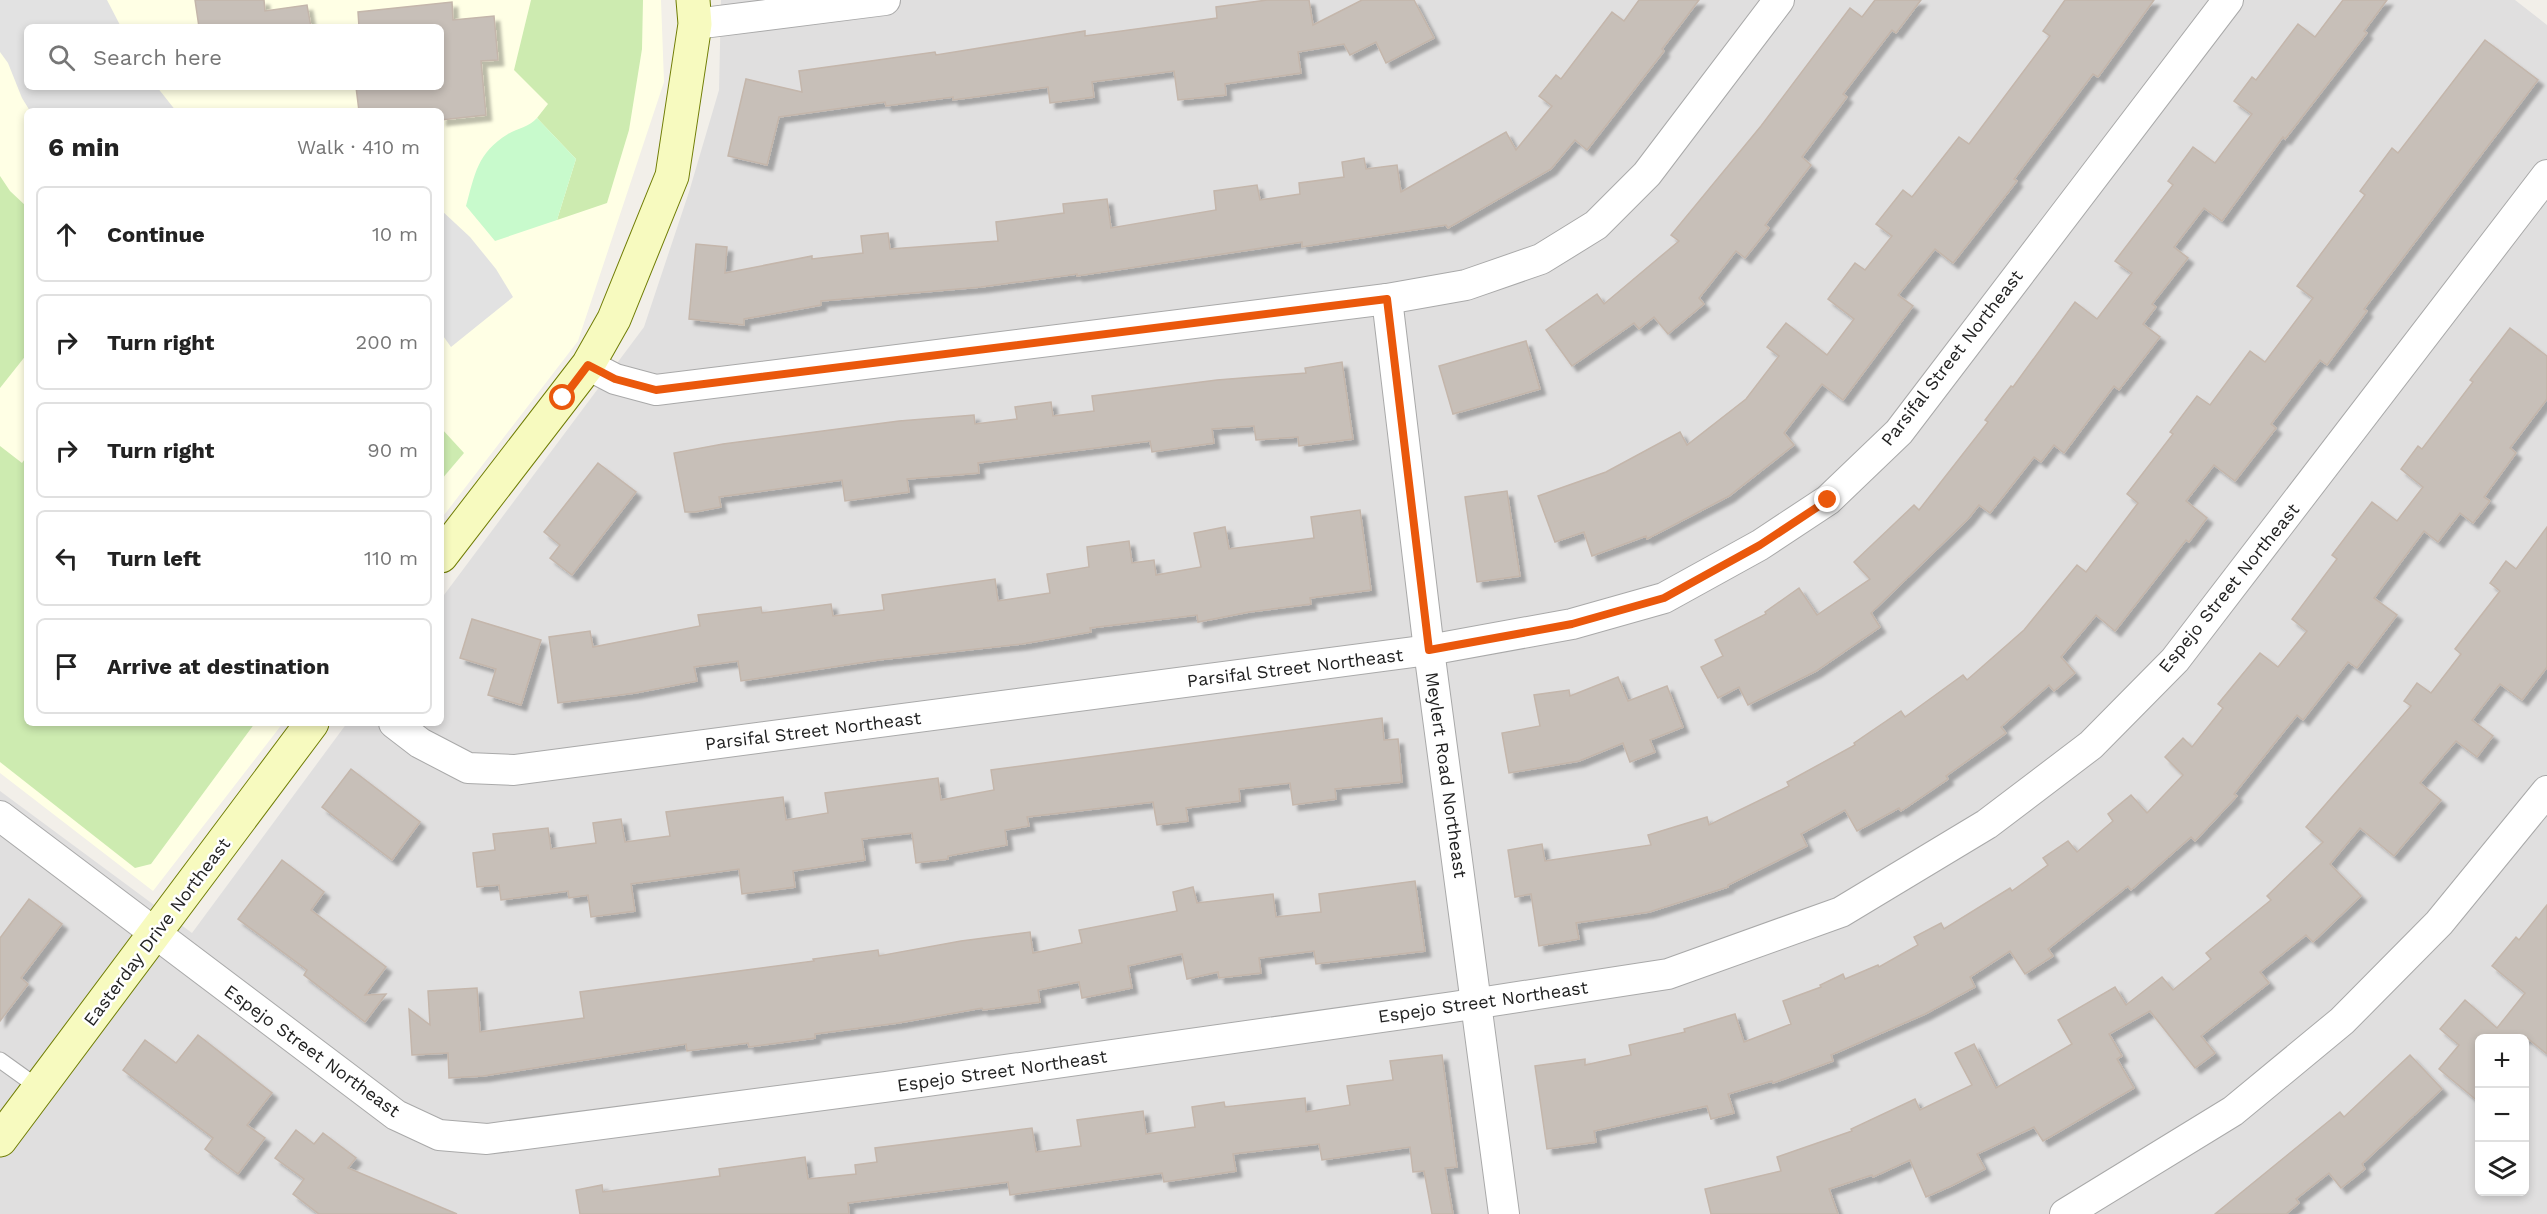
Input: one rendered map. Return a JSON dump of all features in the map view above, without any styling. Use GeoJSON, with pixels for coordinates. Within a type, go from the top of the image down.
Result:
{"type":"FeatureCollection","features":[{"type":"Feature","properties":{"kind":"street"},"geometry":{"type":"LineString","coordinates":[[444,552],[588,365],[614,319],[672,176],[694,12],[885,0]]}},
{"type":"Feature","properties":{"kind":"street"},"geometry":{"type":"LineString","coordinates":[[588,365],[615,379],[656,390],[1387,299],[1466,285],[1541,258],[1596,225],[1647,174],[1779,0]]}},
{"type":"Feature","properties":{"kind":"street","name":"Parsifal Street Northeast"},"geometry":{"type":"LineString","coordinates":[[398,726],[420,743],[468,768],[514,770],[1429,650],[1572,624],[1664,598],[1760,545],[1828,500],[1899,432],[2228,0]]}},
{"type":"Feature","properties":{"kind":"street","name":"Espejo Street Northeast"},"geometry":{"type":"LineString","coordinates":[[0,816],[396,1115],[439,1136],[487,1138],[885,1087],[1477,1004],[1668,974],[1841,912],[1987,824],[2091,745],[2175,660],[2547,176]]}},
{"type":"Feature","properties":{"kind":"street","name":"Meylert Road Northeast"},"geometry":{"type":"LineString","coordinates":[[1387,299],[1429,650],[1504,1214]]}},
{"type":"Feature","properties":{"kind":"street","name":"Easterday Drive Northeast"},"geometry":{"type":"LineString","coordinates":[[0,1140],[310,726]]}},
{"type":"Feature","properties":{"kind":"street"},"geometry":{"type":"LineString","coordinates":[[2065,1214],[2232,1111],[2342,1021],[2439,923],[2547,791]]}},
{"type":"Feature","properties":{"kind":"lane"},"geometry":{"type":"LineString","coordinates":[[0,1060],[39,1088]]}},
{"type":"Feature","properties":{"kind":"shaded area"},"geometry":{"type":"Polygon","coordinates":[[[0,0],[661,0],[664,82],[578,341],[444,515],[444,108],[24,108],[24,726],[281,726],[153,891],[0,773],[0,0]]]}},
{"type":"Feature","properties":{"kind":"shaded area"},"geometry":{"type":"Polygon","coordinates":[[[0,0],[107,0],[119,24],[24,24],[24,90],[159,90],[174,108],[28,108],[8,63],[0,52],[0,0]]]}},
{"type":"Feature","properties":{"kind":"shaded area"},"geometry":{"type":"Polygon","coordinates":[[[721,0],[2515,0],[2547,25],[2547,1214],[0,1214],[0,791],[192,933],[345,726],[444,726],[444,595],[644,327],[689,192],[719,90],[721,0]]]}},
{"type":"Feature","properties":{"kind":"shaded area"},"geometry":{"type":"Polygon","coordinates":[[[444,213],[470,237],[496,269],[513,297],[451,347],[444,337],[444,213]]]}},
{"type":"Feature","properties":{"kind":"green space"},"geometry":{"type":"Polygon","coordinates":[[[531,0],[643,0],[642,49],[629,130],[607,203],[557,220],[576,159],[537,118],[548,104],[514,70],[531,0]]]}},
{"type":"Feature","properties":{"kind":"green space"},"geometry":{"type":"Polygon","coordinates":[[[537,118],[576,159],[557,220],[495,241],[466,206],[475,174],[483,157],[498,141],[537,118]]]}},
{"type":"Feature","properties":{"kind":"green space"},"geometry":{"type":"Polygon","coordinates":[[[0,176],[10,191],[24,204],[24,358],[0,388],[0,176]]]}},
{"type":"Feature","properties":{"kind":"green space"},"geometry":{"type":"Polygon","coordinates":[[[444,431],[464,453],[444,476],[444,431]]]}},
{"type":"Feature","properties":{"kind":"green space"},"geometry":{"type":"Polygon","coordinates":[[[0,446],[22,463],[24,460],[24,726],[253,726],[151,864],[135,868],[0,762],[0,446]]]}},
{"type":"Feature","properties":{"kind":"building"},"geometry":{"type":"Polygon","coordinates":[[[195,0],[264,0],[265,11],[307,5],[310,24],[199,24],[195,0]]]}},
{"type":"Feature","properties":{"kind":"building"},"geometry":{"type":"Polygon","coordinates":[[[1267,0],[1309,0],[1313,25],[1362,0],[1414,0],[1434,38],[1386,63],[1376,42],[1350,55],[1344,44],[1298,52],[1301,73],[1225,84],[1226,95],[1178,100],[1174,71],[1092,82],[1094,97],[1050,103],[1048,87],[953,100],[953,97],[886,106],[885,102],[779,117],[767,165],[728,156],[746,79],[802,92],[799,71],[935,52],[936,55],[1085,31],[1085,36],[1217,18],[1216,7],[1267,0]]]}},
{"type":"Feature","properties":{"kind":"building"},"geometry":{"type":"Polygon","coordinates":[[[1639,0],[1699,0],[1662,49],[1664,51],[1587,150],[1575,140],[1551,169],[1448,228],[1446,225],[1302,247],[1302,242],[1077,276],[1077,274],[981,287],[821,301],[821,305],[744,319],[744,325],[689,319],[696,244],[727,247],[725,273],[812,256],[812,259],[863,253],[861,236],[888,233],[890,249],[998,241],[996,222],[1064,213],[1063,204],[1107,199],[1111,228],[1216,210],[1214,191],[1257,185],[1260,200],[1300,194],[1299,183],[1344,177],[1342,162],[1364,158],[1366,169],[1397,165],[1401,192],[1506,132],[1516,150],[1552,106],[1539,96],[1556,75],[1561,79],[1612,12],[1624,21],[1639,0]]]}},
{"type":"Feature","properties":{"kind":"building"},"geometry":{"type":"Polygon","coordinates":[[[1875,0],[1921,0],[1896,33],[1892,30],[1843,94],[1847,97],[1802,157],[1811,165],[1765,225],[1769,228],[1745,258],[1736,251],[1699,298],[1704,304],[1668,334],[1654,317],[1639,329],[1634,323],[1572,366],[1546,330],[1597,294],[1604,304],[1679,241],[1671,235],[1761,126],[1850,8],[1862,17],[1875,0]]]}},
{"type":"Feature","properties":{"kind":"building"},"geometry":{"type":"Polygon","coordinates":[[[2065,0],[2154,0],[2098,77],[2093,74],[2014,179],[2017,181],[1953,263],[1935,249],[1898,295],[1913,306],[1843,400],[1822,384],[1784,433],[1794,445],[1729,496],[1647,539],[1646,536],[1592,556],[1584,532],[1555,542],[1538,496],[1606,472],[1680,432],[1687,445],[1746,399],[1779,356],[1767,347],[1786,323],[1827,355],[1854,319],[1828,299],[1855,263],[1865,270],[1892,236],[1876,224],[1903,190],[1912,197],[1959,137],[1969,144],[2050,36],[2043,31],[2065,0]]]}},
{"type":"Feature","properties":{"kind":"building"},"geometry":{"type":"Polygon","coordinates":[[[2343,0],[2387,0],[2364,31],[2367,33],[2285,139],[2283,137],[2222,221],[2204,208],[2174,247],[2188,258],[2152,304],[2156,307],[2143,324],[2160,337],[2119,390],[2114,386],[2064,453],[2054,445],[2041,462],[2034,457],[1990,513],[1979,505],[1968,519],[1871,613],[1880,627],[1816,671],[1748,705],[1739,687],[1718,698],[1701,667],[1723,656],[1715,640],[1766,614],[1765,612],[1799,588],[1817,615],[1870,579],[1854,562],[1914,505],[1919,510],[1988,422],[1985,420],[2011,386],[2013,387],[2075,302],[2097,319],[2132,273],[2115,261],[2173,185],[2168,181],[2193,147],[2215,163],[2252,114],[2234,101],[2252,77],[2256,80],[2298,24],[2315,37],[2343,0]]]}},
{"type":"Feature","properties":{"kind":"building"},"geometry":{"type":"Polygon","coordinates":[[[452,2],[453,20],[494,16],[498,60],[481,61],[486,115],[444,120],[444,108],[359,108],[356,90],[444,90],[444,24],[359,24],[358,12],[452,2]]]}},
{"type":"Feature","properties":{"kind":"building"},"geometry":{"type":"Polygon","coordinates":[[[2485,40],[2538,80],[2364,309],[2367,311],[2327,365],[2320,360],[2271,424],[2276,428],[2235,481],[2214,465],[2186,501],[2207,518],[2189,542],[2186,540],[2115,631],[2096,615],[2061,657],[2075,673],[2054,691],[2049,685],[2001,727],[2006,733],[1946,776],[1948,779],[1901,811],[1899,808],[1857,831],[1845,810],[1801,834],[1807,846],[1728,887],[1649,912],[1576,923],[1579,939],[1539,946],[1531,894],[1515,897],[1508,850],[1542,844],[1545,861],[1651,845],[1648,835],[1707,817],[1709,825],[1789,786],[1787,782],[1855,745],[1854,743],[1901,711],[1905,717],[1963,675],[1967,680],[2024,630],[2077,565],[2086,572],[2138,503],[2127,494],[2173,434],[2170,432],[2197,396],[2210,405],[2250,351],[2265,362],[2313,298],[2297,286],[2365,195],[2360,191],[2392,148],[2398,153],[2485,40]]]}},
{"type":"Feature","properties":{"kind":"building"},"geometry":{"type":"Polygon","coordinates":[[[2510,328],[2547,356],[2547,399],[2510,448],[2516,453],[2484,497],[2490,501],[2473,523],[2460,513],[2438,542],[2424,531],[2374,598],[2397,615],[2357,668],[2348,662],[2303,720],[2297,715],[2234,794],[2237,796],[2195,841],[2191,837],[2131,890],[2128,886],[2048,949],[2053,956],[2025,974],[2010,951],[1970,977],[1975,987],[1925,1014],[1831,1055],[1833,1061],[1773,1083],[1772,1081],[1728,1094],[1734,1113],[1711,1119],[1707,1106],[1594,1131],[1596,1142],[1547,1149],[1535,1066],[1585,1059],[1585,1065],[1631,1055],[1629,1045],[1685,1032],[1684,1029],[1735,1014],[1744,1042],[1791,1024],[1783,1001],[1821,987],[1820,985],[1843,974],[1845,979],[1878,965],[1879,967],[1918,945],[1914,937],[1941,923],[1944,929],[2010,888],[2012,891],[2048,865],[2043,858],[2068,841],[2077,852],[2113,821],[2108,814],[2131,795],[2147,813],[2183,775],[2165,757],[2183,738],[2192,747],[2223,708],[2218,704],[2260,653],[2278,667],[2307,631],[2292,619],[2337,559],[2332,555],[2372,502],[2397,521],[2423,487],[2401,469],[2418,446],[2422,449],[2473,382],[2470,380],[2510,328]]]}},
{"type":"Feature","properties":{"kind":"building"},"geometry":{"type":"Polygon","coordinates":[[[1526,341],[1540,389],[1453,414],[1439,366],[1526,341]]]}},
{"type":"Feature","properties":{"kind":"building"},"geometry":{"type":"Polygon","coordinates":[[[1342,362],[1353,439],[1299,446],[1298,437],[1256,440],[1254,426],[1212,429],[1214,443],[1152,452],[1150,441],[978,463],[979,473],[907,479],[909,492],[845,501],[842,480],[719,497],[721,507],[695,512],[685,512],[674,453],[723,444],[899,421],[974,415],[975,424],[1017,419],[1015,407],[1051,402],[1053,416],[1094,411],[1092,396],[1217,380],[1306,373],[1305,368],[1342,362]]]}},
{"type":"Feature","properties":{"kind":"building"},"geometry":{"type":"Polygon","coordinates":[[[598,463],[636,492],[572,575],[550,558],[560,545],[544,532],[598,463]]]}},
{"type":"Feature","properties":{"kind":"building"},"geometry":{"type":"Polygon","coordinates":[[[1507,491],[1520,576],[1477,582],[1465,497],[1507,491]]]}},
{"type":"Feature","properties":{"kind":"building"},"geometry":{"type":"Polygon","coordinates":[[[1360,510],[1371,590],[1310,598],[1311,604],[1249,612],[1198,622],[1197,615],[1090,628],[1091,632],[1022,644],[878,660],[741,681],[738,661],[694,667],[697,681],[635,693],[558,703],[549,637],[590,631],[593,647],[700,626],[698,615],[761,607],[762,613],[831,604],[833,616],[884,610],[882,595],[995,579],[998,601],[1050,593],[1047,574],[1089,567],[1087,547],[1129,541],[1132,563],[1154,560],[1156,575],[1201,567],[1194,533],[1225,527],[1229,549],[1314,538],[1311,517],[1360,510]]]}},
{"type":"Feature","properties":{"kind":"building"},"geometry":{"type":"Polygon","coordinates":[[[2547,527],[2547,667],[2522,700],[2500,684],[2472,720],[2493,736],[2477,757],[2456,741],[2420,783],[2441,800],[2394,856],[2360,828],[2330,864],[2361,896],[2313,942],[2306,935],[2260,972],[2269,983],[2201,1036],[2215,1053],[2195,1068],[2150,1011],[2109,1034],[2122,1056],[2117,1059],[2134,1088],[2043,1141],[2034,1127],[1977,1154],[1985,1169],[1951,1186],[1926,1197],[1910,1160],[1873,1177],[1872,1175],[1829,1189],[1838,1214],[1711,1214],[1705,1189],[1781,1171],[1777,1157],[1852,1131],[1851,1129],[1915,1099],[1920,1110],[1972,1085],[1955,1053],[1974,1044],[1996,1088],[2072,1044],[2058,1020],[2115,987],[2126,1005],[2162,977],[2173,990],[2211,959],[2206,953],[2271,900],[2267,896],[2323,842],[2306,827],[2411,706],[2404,701],[2417,683],[2431,693],[2461,654],[2455,649],[2500,591],[2490,583],[2506,561],[2516,569],[2547,527]]]}},
{"type":"Feature","properties":{"kind":"building"},"geometry":{"type":"Polygon","coordinates":[[[472,619],[541,640],[521,705],[488,695],[496,669],[460,658],[472,619]]]}},
{"type":"Feature","properties":{"kind":"building"},"geometry":{"type":"Polygon","coordinates":[[[1618,677],[1628,701],[1667,686],[1683,727],[1650,740],[1655,752],[1630,762],[1623,743],[1579,761],[1509,773],[1502,733],[1540,726],[1534,695],[1569,690],[1570,696],[1618,677]]]}},
{"type":"Feature","properties":{"kind":"building"},"geometry":{"type":"Polygon","coordinates":[[[1382,718],[1384,740],[1398,739],[1402,782],[1335,789],[1336,799],[1293,805],[1290,783],[1239,789],[1240,801],[1186,808],[1188,821],[1157,825],[1153,802],[1027,817],[1029,826],[1005,830],[1007,845],[948,856],[948,859],[916,863],[912,833],[862,839],[865,860],[793,871],[795,887],[742,894],[739,869],[631,884],[635,911],[591,917],[588,895],[569,898],[568,891],[501,900],[499,885],[477,887],[473,853],[495,850],[493,834],[548,828],[551,849],[596,843],[593,823],[621,819],[625,842],[670,836],[666,812],[783,797],[786,820],[828,813],[825,793],[938,778],[941,800],[994,790],[991,770],[1382,718]]]}},
{"type":"Feature","properties":{"kind":"building"},"geometry":{"type":"Polygon","coordinates":[[[351,769],[420,822],[392,860],[322,807],[351,769]]]}},
{"type":"Feature","properties":{"kind":"building"},"geometry":{"type":"Polygon","coordinates":[[[282,860],[324,892],[311,910],[386,967],[365,995],[386,994],[365,1022],[304,975],[307,970],[238,919],[282,860]]]}},
{"type":"Feature","properties":{"kind":"building"},"geometry":{"type":"Polygon","coordinates":[[[1415,881],[1425,951],[1316,964],[1314,951],[1259,958],[1261,973],[1219,978],[1218,972],[1187,979],[1182,954],[1128,966],[1132,988],[1082,998],[1079,982],[1038,990],[1040,1002],[983,1010],[982,1008],[898,1023],[815,1034],[815,1038],[749,1047],[748,1043],[687,1051],[686,1044],[483,1076],[449,1078],[448,1053],[412,1055],[409,1009],[430,1025],[428,991],[477,988],[480,1032],[584,1018],[580,992],[814,961],[813,959],[878,950],[879,956],[961,941],[1030,932],[1033,953],[1082,943],[1079,930],[1177,911],[1173,892],[1193,887],[1197,903],[1273,894],[1276,917],[1321,912],[1319,894],[1415,881]]]}},
{"type":"Feature","properties":{"kind":"building"},"geometry":{"type":"Polygon","coordinates":[[[29,899],[62,924],[21,978],[28,984],[0,1021],[0,938],[29,899]]]}},
{"type":"Feature","properties":{"kind":"building"},"geometry":{"type":"Polygon","coordinates":[[[2547,905],[2547,1054],[2529,1040],[2529,1034],[2475,1034],[2475,1099],[2439,1069],[2459,1045],[2440,1029],[2465,1000],[2497,1028],[2525,993],[2492,966],[2516,937],[2519,940],[2547,905]]]}},
{"type":"Feature","properties":{"kind":"building"},"geometry":{"type":"Polygon","coordinates":[[[198,1035],[272,1093],[247,1125],[265,1138],[238,1174],[205,1149],[213,1138],[123,1070],[145,1040],[176,1063],[198,1035]]]}},
{"type":"Feature","properties":{"kind":"building"},"geometry":{"type":"Polygon","coordinates":[[[1442,1055],[1457,1167],[1445,1168],[1453,1214],[1432,1214],[1424,1171],[1413,1172],[1410,1147],[1322,1160],[1319,1144],[1233,1154],[1236,1171],[1164,1182],[1162,1173],[1010,1195],[1008,1182],[848,1203],[849,1214],[580,1214],[576,1190],[602,1185],[603,1192],[720,1176],[719,1169],[805,1157],[808,1179],[856,1174],[855,1165],[877,1162],[875,1148],[1032,1128],[1036,1152],[1081,1146],[1077,1120],[1143,1111],[1146,1134],[1195,1127],[1192,1107],[1224,1102],[1225,1107],[1305,1098],[1306,1112],[1350,1105],[1347,1086],[1393,1080],[1390,1061],[1442,1055]]]}},
{"type":"Feature","properties":{"kind":"building"},"geometry":{"type":"Polygon","coordinates":[[[2410,1055],[2442,1089],[2362,1164],[2365,1169],[2341,1188],[2329,1173],[2296,1199],[2299,1203],[2286,1214],[2215,1214],[2340,1112],[2344,1117],[2410,1055]]]}},
{"type":"Feature","properties":{"kind":"building"},"geometry":{"type":"Polygon","coordinates":[[[296,1130],[314,1144],[323,1133],[356,1158],[348,1168],[457,1214],[319,1214],[293,1194],[304,1179],[275,1158],[296,1130]]]}},
{"type":"Feature","properties":{"kind":"route"},"geometry":{"type":"LineString","coordinates":[[563,398],[588,365],[615,379],[656,390],[1387,299],[1429,650],[1572,624],[1664,598],[1760,545],[1828,500]]}}]}
